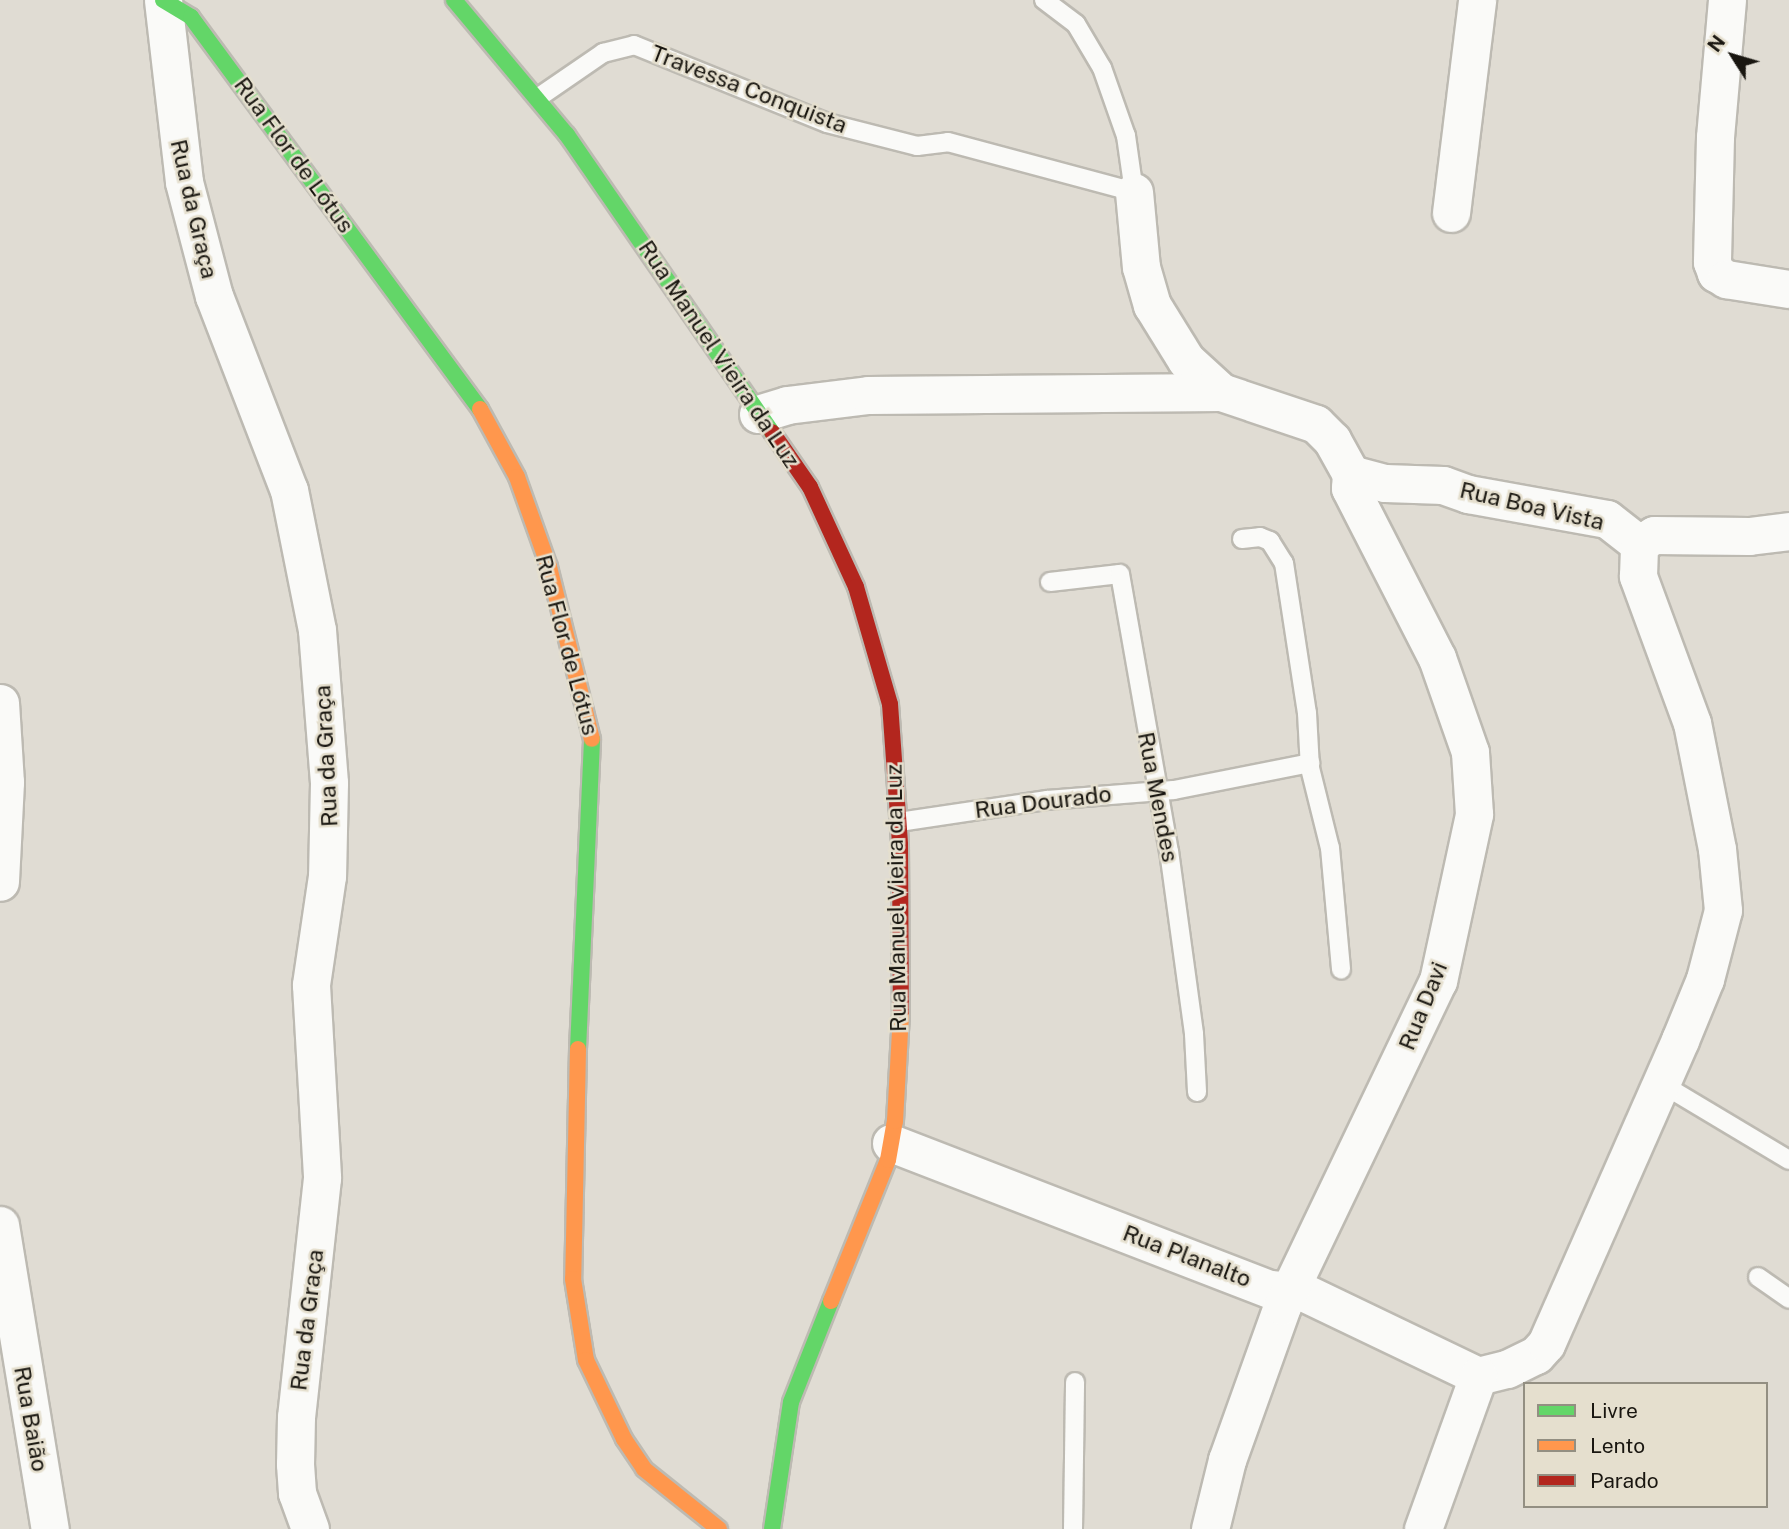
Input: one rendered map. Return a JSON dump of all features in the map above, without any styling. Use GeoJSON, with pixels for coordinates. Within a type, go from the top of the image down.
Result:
{"type":"FeatureCollection","features":[{"type":"Feature","properties":{"kind":"street","name":"Rua da Graça"},"geometry":{"type":"LineString","coordinates":[[163,0],[184,182],[214,296],[289,490],[317,630],[330,783],[327,876],[311,985],[322,1178],[295,1464],[297,1493],[310,1529]]}},
{"type":"Feature","properties":{"kind":"street","name":"Rua Flor de Lótus"},"geometry":{"type":"LineString","coordinates":[[163,0],[191,17],[280,134],[480,409],[517,477],[549,567],[594,749],[579,1014],[573,1265],[586,1360],[624,1440],[644,1469],[665,1490],[719,1529]]}},
{"type":"Feature","properties":{"kind":"street","name":"Rua Manuel Vieira da Luz"},"geometry":{"type":"LineString","coordinates":[[454,0],[539,97],[810,487],[856,587],[890,704],[899,822],[903,974],[891,1143],[857,1244],[816,1335],[791,1402],[772,1529]]}},
{"type":"Feature","properties":{"kind":"street"},"geometry":{"type":"LineString","coordinates":[[1451,213],[1477,0]]}},
{"type":"Feature","properties":{"kind":"street"},"geometry":{"type":"LineString","coordinates":[[1727,0],[1715,137],[1712,262],[1716,273],[1726,279],[1789,289]]}},
{"type":"Feature","properties":{"kind":"street"},"geometry":{"type":"LineString","coordinates":[[1134,192],[1142,276],[1152,305],[1186,360],[1221,391]]}},
{"type":"Feature","properties":{"kind":"street"},"geometry":{"type":"LineString","coordinates":[[758,414],[787,405],[868,395],[1221,391]]}},
{"type":"Feature","properties":{"kind":"street","name":"Rua Davi"},"geometry":{"type":"LineString","coordinates":[[1210,1529],[1227,1460],[1292,1290],[1438,981],[1474,814],[1470,752],[1437,658],[1350,488],[1351,474],[1332,440],[1316,424],[1221,391]]}},
{"type":"Feature","properties":{"kind":"street","name":"Rua Boa Vista"},"geometry":{"type":"LineString","coordinates":[[1351,474],[1385,483],[1443,485],[1468,494],[1607,519],[1639,544]]}},
{"type":"Feature","properties":{"kind":"street"},"geometry":{"type":"LineString","coordinates":[[1423,1529],[1478,1376],[1507,1369],[1536,1355],[1546,1344],[1662,1084],[1705,979],[1723,910],[1717,849],[1692,723],[1638,576],[1639,544],[1654,535],[1749,536],[1789,531]]}},
{"type":"Feature","properties":{"kind":"street"},"geometry":{"type":"LineString","coordinates":[[0,703],[5,782],[0,882]]}},
{"type":"Feature","properties":{"kind":"street","name":"Rua Planalto"},"geometry":{"type":"LineString","coordinates":[[891,1143],[1270,1289],[1303,1292],[1478,1376]]}},
{"type":"Feature","properties":{"kind":"street","name":"Rua Baião"},"geometry":{"type":"LineString","coordinates":[[0,1225],[50,1529]]}},
{"type":"Feature","properties":{"kind":"lane"},"geometry":{"type":"LineString","coordinates":[[1044,0],[1076,24],[1102,68],[1126,136],[1134,192]]}},
{"type":"Feature","properties":{"kind":"lane","name":"Travessa Conquista"},"geometry":{"type":"LineString","coordinates":[[539,97],[603,52],[634,45],[827,122],[917,146],[948,142],[1134,192]]}},
{"type":"Feature","properties":{"kind":"lane"},"geometry":{"type":"LineString","coordinates":[[1242,539],[1260,537],[1282,554],[1310,763],[1330,848],[1341,970]]}},
{"type":"Feature","properties":{"kind":"lane","name":"Rua Mendes"},"geometry":{"type":"LineString","coordinates":[[1050,582],[1120,574],[1184,957],[1197,1092]]}},
{"type":"Feature","properties":{"kind":"lane","name":"Rua Dourado"},"geometry":{"type":"LineString","coordinates":[[899,822],[1047,800],[1157,790],[1310,763]]}},
{"type":"Feature","properties":{"kind":"lane"},"geometry":{"type":"LineString","coordinates":[[1662,1084],[1789,1160]]}},
{"type":"Feature","properties":{"kind":"lane"},"geometry":{"type":"LineString","coordinates":[[1758,1277],[1789,1299]]}},
{"type":"Feature","properties":{"kind":"lane"},"geometry":{"type":"LineString","coordinates":[[1073,1529],[1076,1382]]}},
{"type":"Feature","properties":{"kind":"traffic: fast"},"geometry":{"type":"LineString","coordinates":[[163,0],[191,17],[480,409]]}},
{"type":"Feature","properties":{"kind":"traffic: fast"},"geometry":{"type":"LineString","coordinates":[[454,0],[567,135],[772,432]]}},
{"type":"Feature","properties":{"kind":"traffic: fast"},"geometry":{"type":"LineString","coordinates":[[578,1049],[592,739]]}},
{"type":"Feature","properties":{"kind":"traffic: fast"},"geometry":{"type":"LineString","coordinates":[[772,1529],[791,1402],[831,1301]]}},
{"type":"Feature","properties":{"kind":"traffic: slow"},"geometry":{"type":"LineString","coordinates":[[480,409],[517,477],[549,567],[592,739]]}},
{"type":"Feature","properties":{"kind":"traffic: slow"},"geometry":{"type":"LineString","coordinates":[[831,1301],[888,1160],[895,1121],[901,1012]]}},
{"type":"Feature","properties":{"kind":"traffic: slow"},"geometry":{"type":"LineString","coordinates":[[578,1049],[573,1279],[586,1360],[624,1439],[644,1469],[719,1529]]}},
{"type":"Feature","properties":{"kind":"traffic: jam"},"geometry":{"type":"LineString","coordinates":[[772,432],[810,487],[856,587],[890,704],[900,845],[901,1012]]}}]}
